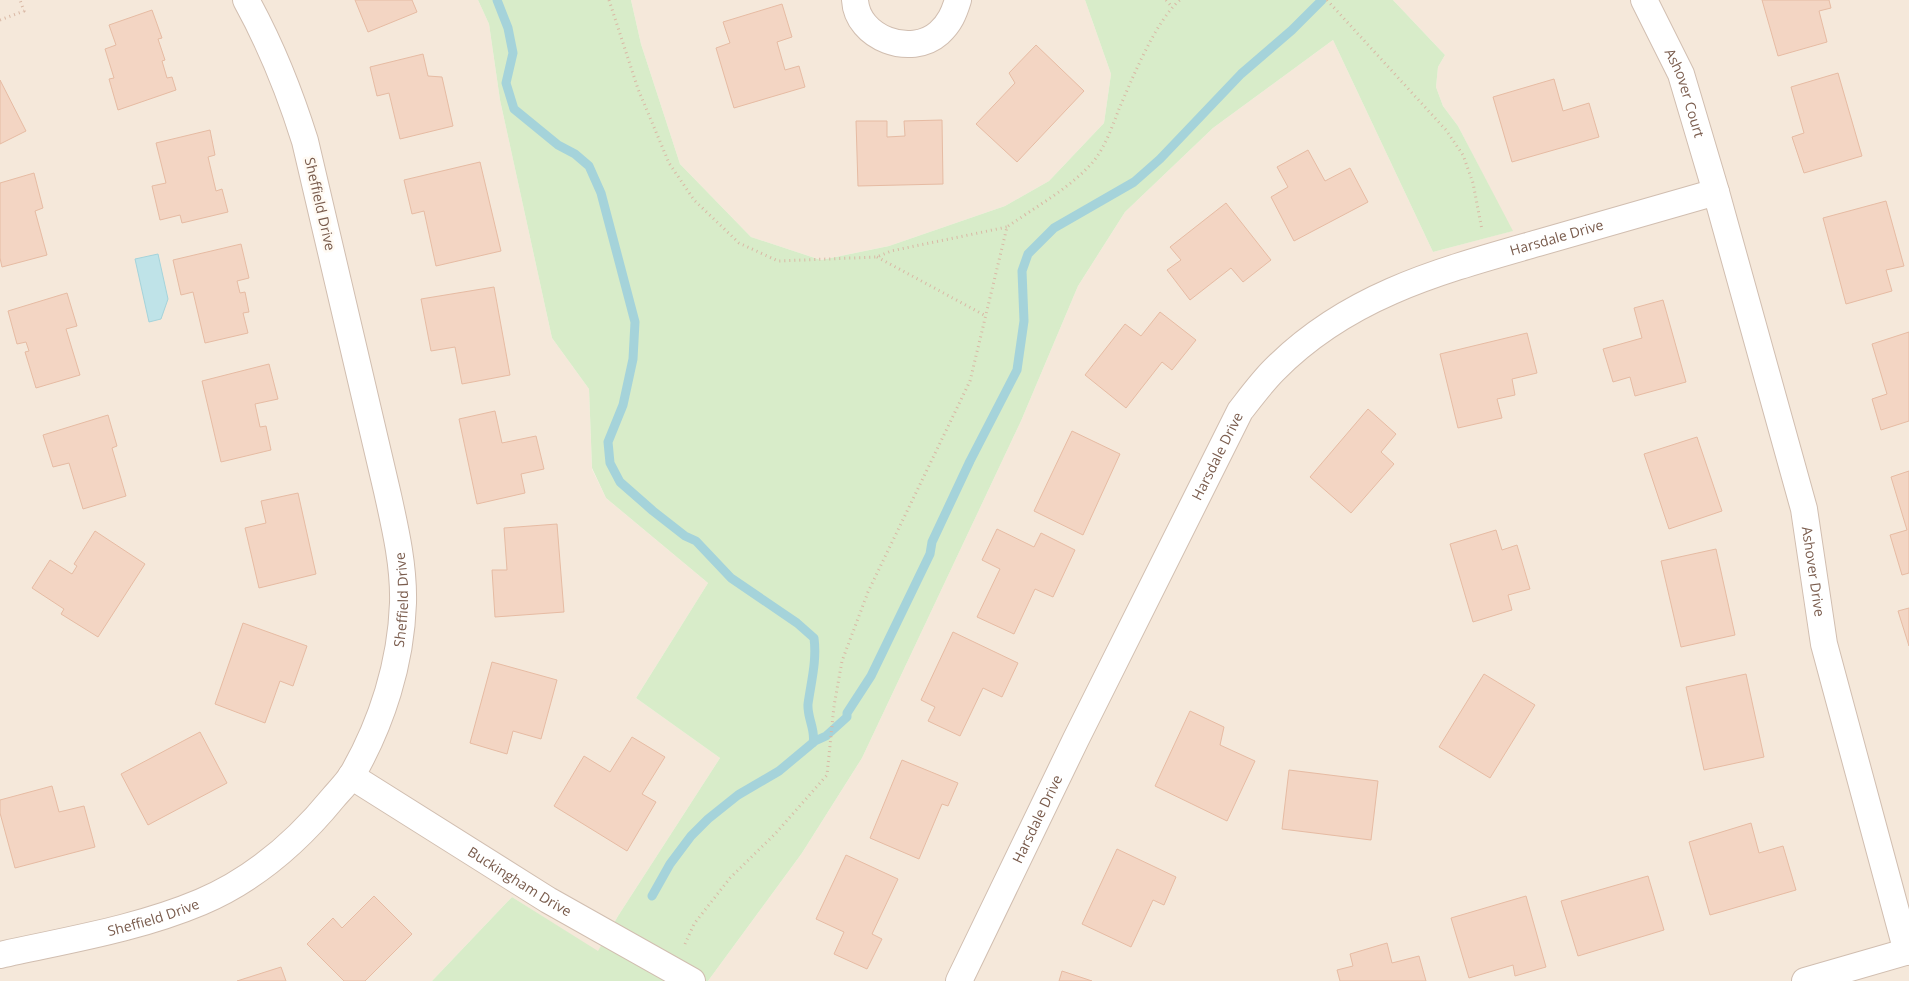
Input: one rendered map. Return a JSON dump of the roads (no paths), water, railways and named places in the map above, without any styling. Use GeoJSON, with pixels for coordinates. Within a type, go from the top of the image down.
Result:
{"type":"FeatureCollection","features":[{"type":"Feature","properties":{"kind":"street","name":"Sheffield Drive"},"geometry":{"type":"LineString","coordinates":[[0,955],[138,924],[200,902],[235,885],[276,856],[312,824],[351,776],[382,714],[396,663],[403,602],[399,547],[305,142],[289,89],[268,39],[246,0]]}},
{"type":"Feature","properties":{"kind":"street"},"geometry":{"type":"LineString","coordinates":[[855,0],[864,23],[879,37],[899,44],[919,43],[938,34],[952,19],[958,0]]}},
{"type":"Feature","properties":{"kind":"street","name":"Ashover Court"},"geometry":{"type":"LineString","coordinates":[[1644,0],[1681,74],[1716,192]]}},
{"type":"Feature","properties":{"kind":"street","name":"Harsdale Drive"},"geometry":{"type":"LineString","coordinates":[[959,981],[1076,739],[1240,411],[1274,370],[1315,336],[1358,308],[1400,286],[1487,257],[1716,192]]}},
{"type":"Feature","properties":{"kind":"street","name":"Ashover Drive"},"geometry":{"type":"LineString","coordinates":[[1716,192],[1804,509],[1824,644],[1908,951]]}},
{"type":"Feature","properties":{"kind":"street","name":"Buckingham Drive"},"geometry":{"type":"LineString","coordinates":[[351,776],[548,900],[682,976]]}},
{"type":"Feature","properties":{"kind":"street"},"geometry":{"type":"LineString","coordinates":[[1805,981],[1908,951]]}},
{"type":"Feature","properties":{"kind":"water"},"geometry":{"type":"Polygon","coordinates":[[[158,254],[168,299],[161,319],[149,322],[135,259],[158,254]]]}},
{"type":"Feature","properties":{"kind":"waterway"},"geometry":{"type":"LineString","coordinates":[[497,0],[508,28],[513,53],[506,83],[514,109],[558,145],[575,154],[589,166],[601,193],[635,322],[633,359],[623,405],[608,442],[610,463],[620,482],[685,536],[696,541],[731,578],[797,623],[814,638],[814,663],[808,704],[814,738],[813,743]]}},
{"type":"Feature","properties":{"kind":"waterway"},"geometry":{"type":"LineString","coordinates":[[652,896],[670,864],[691,836],[708,819],[738,795],[779,771],[815,741],[826,736],[847,717],[847,713],[871,676],[930,554],[932,542],[970,461],[1017,370],[1024,321],[1022,271],[1028,254],[1054,228],[1134,182],[1160,159],[1241,74],[1292,30],[1322,0]]}}]}
